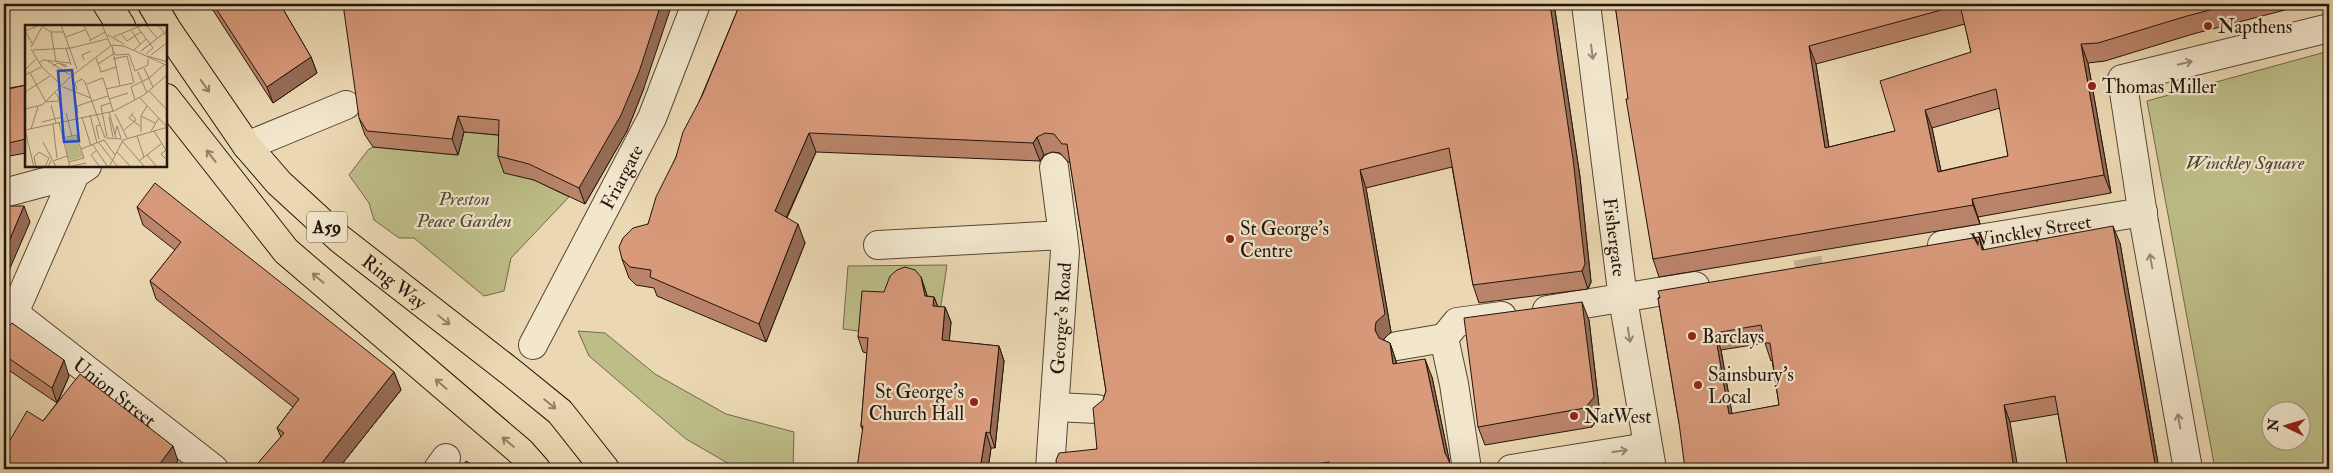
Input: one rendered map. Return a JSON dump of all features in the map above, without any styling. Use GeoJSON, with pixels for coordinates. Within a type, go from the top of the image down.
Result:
{"type":"FeatureCollection","features":[{"type":"Feature","properties":{"kind":"highway"},"geometry":{"type":"LineString","coordinates":[[107,4],[120,25]]}},
{"type":"Feature","properties":{"kind":"highway","name":"Ring Way"},"geometry":{"type":"LineString","coordinates":[[152,4],[165,25]]}},
{"type":"Feature","properties":{"kind":"highway","name":"Ring Way"},"geometry":{"type":"LineString","coordinates":[[168,30],[247,146],[279,183],[340,239],[560,412],[605,469]]}},
{"type":"Feature","properties":{"kind":"highway","name":"A59"},"geometry":{"type":"LineString","coordinates":[[168,105],[286,251],[521,452],[536,469]]}},
{"type":"Feature","properties":{"kind":"street","name":"Friargate"},"geometry":{"type":"LineString","coordinates":[[533,345],[652,118],[696,4]]}},
{"type":"Feature","properties":{"kind":"street","name":"Fishergate"},"geometry":{"type":"LineString","coordinates":[[1586,4],[1623,299],[1649,458]]}},
{"type":"Feature","properties":{"kind":"street"},"geometry":{"type":"LineString","coordinates":[[2188,469],[2122,79],[2329,28]]}},
{"type":"Feature","properties":{"kind":"street"},"geometry":{"type":"LineString","coordinates":[[247,146],[346,105]]}},
{"type":"Feature","properties":{"kind":"street","name":"George's Road"},"geometry":{"type":"LineString","coordinates":[[1050,469],[1065,251],[1054,167]]}},
{"type":"Feature","properties":{"kind":"street"},"geometry":{"type":"LineString","coordinates":[[4,193],[81,170]]}},
{"type":"Feature","properties":{"kind":"street"},"geometry":{"type":"LineString","coordinates":[[9,322],[81,170]]}},
{"type":"Feature","properties":{"kind":"street","name":"Winckley Street"},"geometry":{"type":"LineString","coordinates":[[1916,249],[2143,212]]}},
{"type":"Feature","properties":{"kind":"street"},"geometry":{"type":"LineString","coordinates":[[878,245],[1063,236]]}},
{"type":"Feature","properties":{"kind":"street"},"geometry":{"type":"LineString","coordinates":[[1397,346],[1444,338],[1456,322],[1593,304],[1716,282]]}},
{"type":"Feature","properties":{"kind":"street","name":"Union Street"},"geometry":{"type":"LineString","coordinates":[[9,322],[214,469]]}},
{"type":"Feature","properties":{"kind":"street"},"geometry":{"type":"LineString","coordinates":[[1444,338],[1454,384],[1466,469]]}},
{"type":"Feature","properties":{"kind":"street"},"geometry":{"type":"LineString","coordinates":[[1054,407],[1097,409]]}},
{"type":"Feature","properties":{"kind":"street"},"geometry":{"type":"LineString","coordinates":[[1511,469],[1649,458]]}},
{"type":"Feature","properties":{"kind":"green space","name":"Winckley Square"},"geometry":{"type":"Polygon","coordinates":[[[2329,51],[2329,466],[2311,469],[2215,469],[2147,101],[2329,51]]]}},
{"type":"Feature","properties":{"kind":"green space","name":"Preston Peace Garden"},"geometry":{"type":"Polygon","coordinates":[[[464,132],[505,136],[534,180],[569,197],[511,258],[504,291],[484,296],[414,238],[399,238],[374,220],[369,203],[349,175],[368,150],[373,147],[457,155],[464,132]]]}},
{"type":"Feature","properties":{"kind":"green space"},"geometry":{"type":"Polygon","coordinates":[[[947,265],[940,312],[865,332],[843,329],[848,266],[947,265]]]}},
{"type":"Feature","properties":{"kind":"green space"},"geometry":{"type":"Polygon","coordinates":[[[578,331],[605,333],[655,374],[726,414],[794,432],[793,469],[738,469],[686,439],[589,356],[578,331]]]}},
{"type":"Feature","properties":{"kind":"building"},"geometry":{"type":"Polygon","coordinates":[[[213,4],[280,4],[311,57],[267,87],[213,4]]]}},
{"type":"Feature","properties":{"kind":"building"},"geometry":{"type":"Polygon","coordinates":[[[343,4],[661,4],[639,72],[621,115],[579,188],[529,164],[498,156],[499,120],[458,116],[452,139],[367,131],[359,118],[343,4]]]}},
{"type":"Feature","properties":{"kind":"building","name":"St George's Centre"},"geometry":{"type":"Polygon","coordinates":[[[740,4],[1550,4],[1573,159],[1585,264],[1582,271],[1473,285],[1449,148],[1360,170],[1385,314],[1376,322],[1375,330],[1379,338],[1390,343],[1393,364],[1425,359],[1445,453],[1451,469],[1330,469],[1329,462],[1284,469],[1057,469],[1056,460],[1059,453],[1097,449],[1093,408],[1103,400],[1106,391],[1067,144],[1062,144],[1054,134],[1045,133],[1037,137],[1033,143],[809,133],[775,211],[798,224],[759,324],[650,277],[651,270],[630,267],[622,259],[619,247],[623,238],[633,228],[648,224],[656,197],[676,157],[683,132],[702,96],[740,4]]]}},
{"type":"Feature","properties":{"kind":"building"},"geometry":{"type":"Polygon","coordinates":[[[1615,4],[2233,4],[2098,43],[2081,44],[2104,175],[1972,199],[1973,205],[1653,259],[1626,99],[1628,99],[1615,4]],[[1960,5],[1809,46],[1825,148],[1895,131],[1880,81],[1971,52],[1960,5]],[[1996,89],[1925,110],[1938,172],[2008,156],[1996,89]]]}},
{"type":"Feature","properties":{"kind":"building"},"geometry":{"type":"Polygon","coordinates":[[[25,85],[25,139],[4,144],[4,90],[25,85]]]}},
{"type":"Feature","properties":{"kind":"building"},"geometry":{"type":"Polygon","coordinates":[[[155,183],[394,372],[321,464],[327,469],[253,469],[284,433],[277,428],[299,399],[150,281],[181,242],[137,207],[155,183]]]}},
{"type":"Feature","properties":{"kind":"building"},"geometry":{"type":"Polygon","coordinates":[[[4,206],[24,206],[4,253],[4,206]]]}},
{"type":"Feature","properties":{"kind":"building"},"geometry":{"type":"Polygon","coordinates":[[[2113,226],[2156,469],[2068,469],[2055,396],[2004,405],[2014,469],[1685,469],[1658,291],[1979,237],[1982,250],[2113,226]],[[1761,325],[1715,333],[1729,414],[1779,405],[1770,343],[1765,343],[1761,325]]]}},
{"type":"Feature","properties":{"kind":"building"},"geometry":{"type":"Polygon","coordinates":[[[905,267],[915,270],[921,277],[925,296],[934,297],[933,306],[945,307],[942,340],[999,346],[990,433],[986,432],[980,469],[857,469],[863,426],[861,426],[868,338],[858,337],[862,291],[884,292],[890,276],[897,270],[905,267]]]}},
{"type":"Feature","properties":{"kind":"building"},"geometry":{"type":"Polygon","coordinates":[[[1582,302],[1594,397],[1585,408],[1478,427],[1464,318],[1582,302]]]}},
{"type":"Feature","properties":{"kind":"building"},"geometry":{"type":"Polygon","coordinates":[[[12,323],[64,360],[52,388],[4,355],[4,332],[12,323]]]}},
{"type":"Feature","properties":{"kind":"building"},"geometry":{"type":"Polygon","coordinates":[[[80,374],[173,446],[156,469],[4,469],[4,446],[6,447],[27,411],[43,421],[80,374]]]}},
{"type":"Feature","properties":{"kind":"building"},"geometry":{"type":"Polygon","coordinates":[[[466,461],[480,469],[461,469],[466,461]]]}},
{"type":"Feature","properties":{"kind":"building"},"geometry":{"type":"Polygon","coordinates":[[[1606,463],[1607,469],[1568,469],[1606,463]]]}},
{"type":"Feature","properties":{"kind":"tunnel"},"geometry":{"type":"LineString","coordinates":[[1800,217],[1809,267]]}},
{"type":"Feature","properties":{"kind":"place","name":"Napthens"},"geometry":{"type":"Point","coordinates":[2208,26]}},
{"type":"Feature","properties":{"kind":"place","name":"Thomas Miller"},"geometry":{"type":"Point","coordinates":[2092,86]}},
{"type":"Feature","properties":{"kind":"place","name":"St George's Centre"},"geometry":{"type":"Point","coordinates":[1230,239]}},
{"type":"Feature","properties":{"kind":"place","name":"Barclays"},"geometry":{"type":"Point","coordinates":[1692,336]}},
{"type":"Feature","properties":{"kind":"place","name":"Sainsbury's Local"},"geometry":{"type":"Point","coordinates":[1698,385]}},
{"type":"Feature","properties":{"kind":"place","name":"St George's Church Hall"},"geometry":{"type":"Point","coordinates":[974,402]}},
{"type":"Feature","properties":{"kind":"place","name":"NatWest"},"geometry":{"type":"Point","coordinates":[1574,416]}}]}
